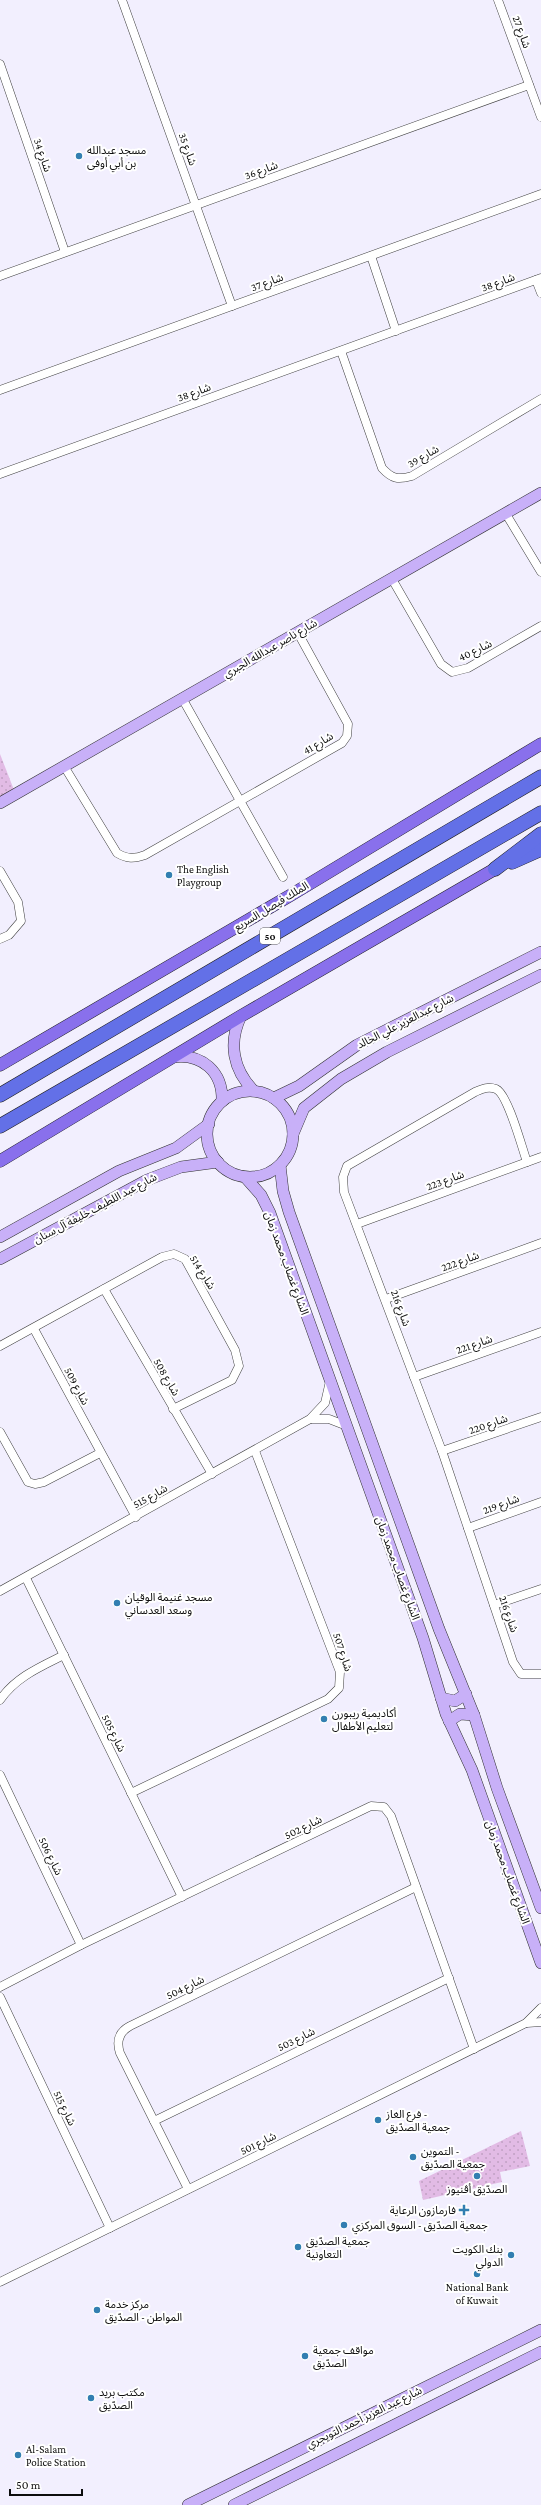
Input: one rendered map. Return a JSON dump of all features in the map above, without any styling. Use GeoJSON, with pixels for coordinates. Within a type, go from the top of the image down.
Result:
{"type":"FeatureCollection","features":[{"type":"Feature","properties":{"kind":"highway","name":"50"},"geometry":{"type":"LineString","coordinates":[[0,1095],[541,777]]}},
{"type":"Feature","properties":{"kind":"highway"},"geometry":{"type":"LineString","coordinates":[[0,1126],[541,813]]}},
{"type":"Feature","properties":{"kind":"highway"},"geometry":{"type":"LineString","coordinates":[[495,869],[541,834]]}},
{"type":"Feature","properties":{"kind":"highway"},"geometry":{"type":"LineString","coordinates":[[495,869],[541,849]]}},
{"type":"Feature","properties":{"kind":"main road","name":"الملك فيصل السريع"},"geometry":{"type":"LineString","coordinates":[[0,1065],[298,891],[541,744]]}},
{"type":"Feature","properties":{"kind":"main road"},"geometry":{"type":"LineString","coordinates":[[0,1161],[241,1016],[495,869]]}},
{"type":"Feature","properties":{"kind":"street","name":"شارع 35"},"geometry":{"type":"LineString","coordinates":[[122,0],[232,306]]}},
{"type":"Feature","properties":{"kind":"street","name":"شارع 27"},"geometry":{"type":"LineString","coordinates":[[498,0],[541,117]]}},
{"type":"Feature","properties":{"kind":"street","name":"شارع 34"},"geometry":{"type":"LineString","coordinates":[[0,64],[65,252]]}},
{"type":"Feature","properties":{"kind":"street","name":"شارع 36"},"geometry":{"type":"LineString","coordinates":[[0,276],[529,85]]}},
{"type":"Feature","properties":{"kind":"street","name":"شارع 37"},"geometry":{"type":"LineString","coordinates":[[0,390],[541,194]]}},
{"type":"Feature","properties":{"kind":"street"},"geometry":{"type":"LineString","coordinates":[[371,256],[396,331]]}},
{"type":"Feature","properties":{"kind":"street"},"geometry":{"type":"LineString","coordinates":[[538,279],[541,293]]}},
{"type":"Feature","properties":{"kind":"street","name":"شارع 38"},"geometry":{"type":"LineString","coordinates":[[0,474],[538,279]]}},
{"type":"Feature","properties":{"kind":"street","name":"شارع 39"},"geometry":{"type":"LineString","coordinates":[[341,350],[382,468],[389,476],[399,480],[412,476],[541,399]]}},
{"type":"Feature","properties":{"kind":"street","name":"شارع ناصر عبدالله الجبري"},"geometry":{"type":"LineString","coordinates":[[0,803],[541,493]]}},
{"type":"Feature","properties":{"kind":"street"},"geometry":{"type":"LineString","coordinates":[[506,514],[541,572]]}},
{"type":"Feature","properties":{"kind":"street","name":"شارع 40"},"geometry":{"type":"LineString","coordinates":[[392,579],[440,664],[452,672],[468,668],[541,626]]}},
{"type":"Feature","properties":{"kind":"street","name":"شارع 41"},"geometry":{"type":"LineString","coordinates":[[64,766],[117,853],[126,858],[145,856],[342,743],[347,736],[348,724],[298,633]]}},
{"type":"Feature","properties":{"kind":"street"},"geometry":{"type":"LineString","coordinates":[[182,698],[283,877]]}},
{"type":"Feature","properties":{"kind":"street"},"geometry":{"type":"LineString","coordinates":[[0,871],[18,902],[21,921],[9,935],[0,939]]}},
{"type":"Feature","properties":{"kind":"street","name":"شارع عبدالعزيز علي الخالد"},"geometry":{"type":"LineString","coordinates":[[274,1098],[299,1086],[357,1045],[541,952]]}},
{"type":"Feature","properties":{"kind":"street","name":"شارع عبدالعزيز علي الخالد"},"geometry":{"type":"LineString","coordinates":[[293,1134],[304,1108],[341,1079],[371,1060],[541,975]]}},
{"type":"Feature","properties":{"kind":"street"},"geometry":{"type":"LineString","coordinates":[[241,1016],[234,1039],[234,1056],[243,1079],[254,1091]]}},
{"type":"Feature","properties":{"kind":"street"},"geometry":{"type":"LineString","coordinates":[[173,1058],[194,1058],[206,1064],[219,1080],[222,1101]]}},
{"type":"Feature","properties":{"kind":"street","name":"شارع 216"},"geometry":{"type":"LineString","coordinates":[[527,1162],[505,1099],[497,1089],[487,1087],[475,1092],[347,1166],[343,1177],[344,1192],[386,1299],[442,1451],[513,1662],[521,1674],[541,1674]]}},
{"type":"Feature","properties":{"kind":"street"},"geometry":{"type":"LineString","coordinates":[[254,1091],[274,1098],[286,1110],[291,1121],[293,1134],[291,1146],[280,1165],[264,1175],[245,1177],[226,1169],[218,1162],[208,1144],[208,1124],[216,1108],[222,1101],[237,1093],[254,1091]]}},
{"type":"Feature","properties":{"kind":"street","name":"شارع عبد اللطيف خليفة آل سنان"},"geometry":{"type":"LineString","coordinates":[[0,1237],[118,1171],[176,1148],[208,1124]]}},
{"type":"Feature","properties":{"kind":"street","name":"شارع 223"},"geometry":{"type":"LineString","coordinates":[[357,1224],[541,1157]]}},
{"type":"Feature","properties":{"kind":"street","name":"شارع عبد اللطيف خليفة آل سنان"},"geometry":{"type":"LineString","coordinates":[[0,1259],[147,1180],[186,1166],[218,1162]]}},
{"type":"Feature","properties":{"kind":"street","name":"الشارع غصاب محمد زمان"},"geometry":{"type":"LineString","coordinates":[[280,1165],[283,1191],[289,1212],[444,1642],[474,1715],[497,1788],[541,1908]]}},
{"type":"Feature","properties":{"kind":"street","name":"الشارع غصاب محمد زمان"},"geometry":{"type":"LineString","coordinates":[[245,1177],[261,1196],[270,1213],[426,1646],[449,1721],[472,1770],[541,1964]]}},
{"type":"Feature","properties":{"kind":"street","name":"شارع 222"},"geometry":{"type":"LineString","coordinates":[[386,1299],[541,1243]]}},
{"type":"Feature","properties":{"kind":"street","name":"شارع 514"},"geometry":{"type":"LineString","coordinates":[[0,1346],[34,1329],[162,1257],[174,1254],[185,1259],[235,1350],[239,1366],[232,1380],[173,1409]]}},
{"type":"Feature","properties":{"kind":"street","name":"شارع 508"},"geometry":{"type":"LineString","coordinates":[[104,1289],[212,1474]]}},
{"type":"Feature","properties":{"kind":"street","name":"شارع 509"},"geometry":{"type":"LineString","coordinates":[[34,1329],[100,1454],[136,1517]]}},
{"type":"Feature","properties":{"kind":"street","name":"شارع 221"},"geometry":{"type":"LineString","coordinates":[[414,1377],[541,1332]]}},
{"type":"Feature","properties":{"kind":"street","name":"شارع 515"},"geometry":{"type":"LineString","coordinates":[[0,1591],[255,1451],[310,1419],[325,1403],[330,1381]]}},
{"type":"Feature","properties":{"kind":"street","name":"شارع 220"},"geometry":{"type":"LineString","coordinates":[[442,1451],[541,1417]]}},
{"type":"Feature","properties":{"kind":"street"},"geometry":{"type":"LineString","coordinates":[[310,1419],[329,1419],[347,1426]]}},
{"type":"Feature","properties":{"kind":"street"},"geometry":{"type":"LineString","coordinates":[[0,1432],[28,1482],[35,1484],[44,1482],[100,1454]]}},
{"type":"Feature","properties":{"kind":"street","name":"شارع 507"},"geometry":{"type":"LineString","coordinates":[[131,1793],[328,1699],[338,1688],[341,1680],[337,1665],[255,1451]]}},
{"type":"Feature","properties":{"kind":"street","name":"شارع 219"},"geometry":{"type":"LineString","coordinates":[[468,1528],[541,1502]]}},
{"type":"Feature","properties":{"kind":"street","name":"شارع 505"},"geometry":{"type":"LineString","coordinates":[[26,1578],[182,1897]]}},
{"type":"Feature","properties":{"kind":"street"},"geometry":{"type":"LineString","coordinates":[[494,1605],[541,1589]]}},
{"type":"Feature","properties":{"kind":"street"},"geometry":{"type":"LineString","coordinates":[[0,1700],[7,1690],[25,1675],[64,1655]]}},
{"type":"Feature","properties":{"kind":"street"},"geometry":{"type":"LineString","coordinates":[[441,1698],[455,1701],[466,1694]]}},
{"type":"Feature","properties":{"kind":"street"},"geometry":{"type":"LineString","coordinates":[[449,1721],[460,1714],[474,1715]]}},
{"type":"Feature","properties":{"kind":"street","name":"شارع 506"},"geometry":{"type":"LineString","coordinates":[[0,1775],[81,1945]]}},
{"type":"Feature","properties":{"kind":"street","name":"شارع 502"},"geometry":{"type":"LineString","coordinates":[[0,1987],[81,1945],[371,1806],[384,1807],[391,1816],[474,2049]]}},
{"type":"Feature","properties":{"kind":"street","name":"شارع 504"},"geometry":{"type":"LineString","coordinates":[[188,2189],[118,2048],[119,2037],[126,2028],[416,1886]]}},
{"type":"Feature","properties":{"kind":"street","name":"شارع 503"},"geometry":{"type":"LineString","coordinates":[[154,2121],[448,1978]]}},
{"type":"Feature","properties":{"kind":"street","name":"شارع 515"},"geometry":{"type":"LineString","coordinates":[[0,1997],[110,2228]]}},
{"type":"Feature","properties":{"kind":"street","name":"شارع 501"},"geometry":{"type":"LineString","coordinates":[[0,2282],[526,2023],[541,2008]]}},
{"type":"Feature","properties":{"kind":"street","name":"شارع 501"},"geometry":{"type":"LineString","coordinates":[[526,2023],[541,2022]]}},
{"type":"Feature","properties":{"kind":"street","name":"شارع عبد العزيز أحمد التويجري"},"geometry":{"type":"LineString","coordinates":[[188,2505],[541,2330]]}},
{"type":"Feature","properties":{"kind":"street","name":"شارع عبد العزيز أحمد التويجري"},"geometry":{"type":"LineString","coordinates":[[234,2505],[246,2502],[541,2352]]}},
{"type":"Feature","properties":{"kind":"shaded area"},"geometry":{"type":"Polygon","coordinates":[[[0,754],[14,790],[0,799],[0,754]]]}},
{"type":"Feature","properties":{"kind":"shaded area"},"geometry":{"type":"Polygon","coordinates":[[[521,2131],[530,2166],[500,2172],[502,2182],[423,2200],[419,2181],[521,2131]]]}},
{"type":"Feature","properties":{"kind":"place","name":"مسجد عبدالله بن أبي أوفى"},"geometry":{"type":"Point","coordinates":[79,156]}},
{"type":"Feature","properties":{"kind":"place","name":"The English Playgroup"},"geometry":{"type":"Point","coordinates":[169,875]}},
{"type":"Feature","properties":{"kind":"place","name":"مسجد غنيمة الوقيان وسعد العدساني"},"geometry":{"type":"Point","coordinates":[117,1603]}},
{"type":"Feature","properties":{"kind":"place","name":"أكاديمية ريبورن لتعليم الأطفال"},"geometry":{"type":"Point","coordinates":[324,1719]}},
{"type":"Feature","properties":{"kind":"place","name":"فرع الغاز - جمعية الصدّيق"},"geometry":{"type":"Point","coordinates":[378,2120]}},
{"type":"Feature","properties":{"kind":"place","name":"التموين - جمعية الصدّيق"},"geometry":{"type":"Point","coordinates":[413,2157]}},
{"type":"Feature","properties":{"kind":"place","name":"الصدّيق أڤنيوز"},"geometry":{"type":"Point","coordinates":[477,2176]}},
{"type":"Feature","properties":{"kind":"place","name":"فارمازون الرعاية"},"geometry":{"type":"Point","coordinates":[464,2210]}},
{"type":"Feature","properties":{"kind":"place","name":"جمعية الصدّيق - السوق المركزي"},"geometry":{"type":"Point","coordinates":[344,2225]}},
{"type":"Feature","properties":{"kind":"place","name":"جمعية الصدّيق التعاونية"},"geometry":{"type":"Point","coordinates":[298,2247]}},
{"type":"Feature","properties":{"kind":"place","name":"بنك الكويت الدولي"},"geometry":{"type":"Point","coordinates":[511,2255]}},
{"type":"Feature","properties":{"kind":"place","name":"National Bank of Kuwait"},"geometry":{"type":"Point","coordinates":[477,2274]}},
{"type":"Feature","properties":{"kind":"place","name":"مركز خدمة المواطن - الصدّيق"},"geometry":{"type":"Point","coordinates":[97,2310]}},
{"type":"Feature","properties":{"kind":"place","name":"مواقف جمعية الصدّيق"},"geometry":{"type":"Point","coordinates":[305,2356]}},
{"type":"Feature","properties":{"kind":"place","name":"مكتب بريد الصدّيق"},"geometry":{"type":"Point","coordinates":[91,2398]}},
{"type":"Feature","properties":{"kind":"place","name":"Al-Salam Police Station"},"geometry":{"type":"Point","coordinates":[18,2455]}}]}
